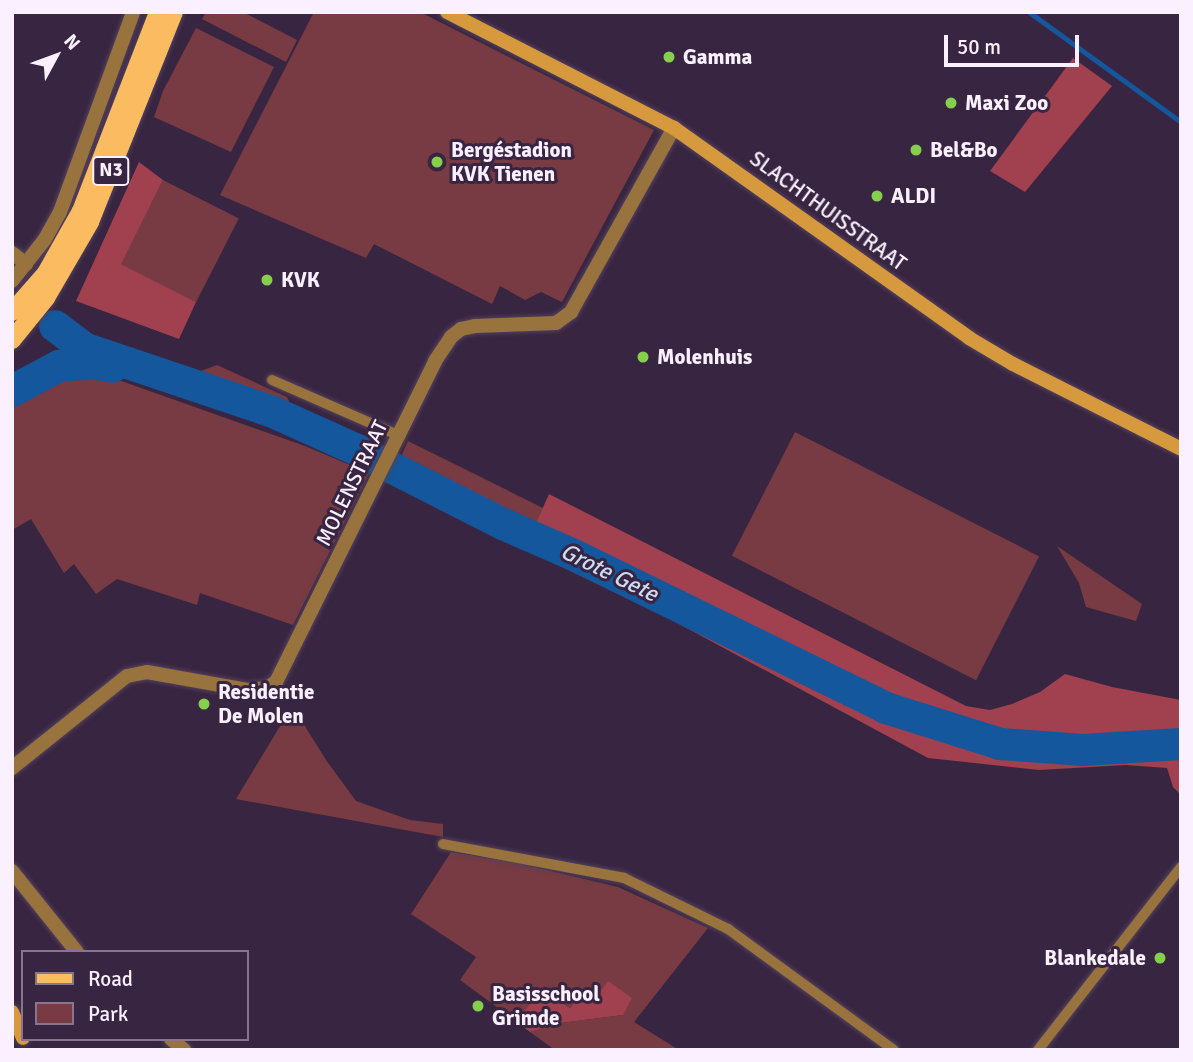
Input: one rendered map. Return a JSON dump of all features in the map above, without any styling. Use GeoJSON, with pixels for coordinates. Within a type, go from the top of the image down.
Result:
{"type":"FeatureCollection","features":[{"type":"Feature","properties":{"kind":"main road","name":"N3"},"geometry":{"type":"LineString","coordinates":[[12,312],[46,273],[81,211],[158,12]]}},
{"type":"Feature","properties":{"kind":"main road","name":"N3"},"geometry":{"type":"LineString","coordinates":[[12,340],[46,298],[90,222],[174,12]]}},
{"type":"Feature","properties":{"kind":"street"},"geometry":{"type":"LineString","coordinates":[[12,281],[45,239],[63,205],[133,12]]}},
{"type":"Feature","properties":{"kind":"street","name":"SLACHTHUISSTRAAT"},"geometry":{"type":"LineString","coordinates":[[447,12],[674,128],[969,338],[1013,364],[1181,449]]}},
{"type":"Feature","properties":{"kind":"street","name":"MOLENSTRAAT"},"geometry":{"type":"LineString","coordinates":[[12,768],[127,676],[147,672],[248,690],[267,688],[276,682],[435,361],[451,337],[461,329],[556,323],[571,312],[674,128]]}},
{"type":"Feature","properties":{"kind":"street"},"geometry":{"type":"LineString","coordinates":[[12,253],[26,264]]}},
{"type":"Feature","properties":{"kind":"street"},"geometry":{"type":"LineString","coordinates":[[12,871],[75,950]]}},
{"type":"Feature","properties":{"kind":"street"},"geometry":{"type":"LineString","coordinates":[[12,1012],[21,1034]]}},
{"type":"Feature","properties":{"kind":"lane"},"geometry":{"type":"LineString","coordinates":[[272,380],[396,442]]}},
{"type":"Feature","properties":{"kind":"lane"},"geometry":{"type":"LineString","coordinates":[[443,844],[624,878],[728,929],[880,1046],[894,1050]]}},
{"type":"Feature","properties":{"kind":"lane"},"geometry":{"type":"LineString","coordinates":[[1038,1050],[1181,867]]}},
{"type":"Feature","properties":{"kind":"green space"},"geometry":{"type":"Polygon","coordinates":[[[206,12],[243,12],[297,40],[286,62],[202,19],[206,12]]]}},
{"type":"Feature","properties":{"kind":"green space","name":"Bergéstadion KVK Tienen"},"geometry":{"type":"Polygon","coordinates":[[[314,12],[420,12],[654,130],[562,302],[541,292],[525,300],[500,286],[492,304],[374,244],[366,258],[220,195],[314,12]]]}},
{"type":"Feature","properties":{"kind":"green space"},"geometry":{"type":"Polygon","coordinates":[[[196,28],[274,67],[231,152],[154,117],[163,91],[196,28]]]}},
{"type":"Feature","properties":{"kind":"green space"},"geometry":{"type":"Polygon","coordinates":[[[163,180],[239,219],[196,302],[120,264],[163,180]]]}},
{"type":"Feature","properties":{"kind":"green space"},"geometry":{"type":"Polygon","coordinates":[[[217,365],[287,397],[294,412],[257,398],[201,371],[217,365]]]}},
{"type":"Feature","properties":{"kind":"green space"},"geometry":{"type":"Polygon","coordinates":[[[74,371],[96,372],[305,446],[369,473],[293,625],[200,593],[197,605],[117,579],[96,594],[74,564],[64,573],[31,519],[12,530],[12,386],[25,393],[74,371]]]}},
{"type":"Feature","properties":{"kind":"green space"},"geometry":{"type":"Polygon","coordinates":[[[795,432],[1039,556],[976,680],[732,556],[795,432]]]}},
{"type":"Feature","properties":{"kind":"green space"},"geometry":{"type":"Polygon","coordinates":[[[408,441],[543,508],[536,523],[544,527],[541,533],[398,463],[408,441]]]}},
{"type":"Feature","properties":{"kind":"green space"},"geometry":{"type":"Polygon","coordinates":[[[1057,546],[1142,604],[1136,621],[1086,607],[1079,583],[1057,546]]]}},
{"type":"Feature","properties":{"kind":"green space"},"geometry":{"type":"Polygon","coordinates":[[[288,713],[298,715],[356,801],[410,820],[443,824],[443,837],[236,799],[288,713]]]}},
{"type":"Feature","properties":{"kind":"green space"},"geometry":{"type":"Polygon","coordinates":[[[451,852],[517,863],[618,887],[708,928],[634,1022],[679,1050],[555,1050],[530,1032],[560,1023],[623,1015],[586,988],[570,1008],[541,989],[517,1022],[460,980],[476,957],[411,914],[451,852]]]}},
{"type":"Feature","properties":{"kind":"shaded area"},"geometry":{"type":"Polygon","coordinates":[[[1073,58],[1112,86],[1025,192],[990,171],[1073,58]]]}},
{"type":"Feature","properties":{"kind":"shaded area"},"geometry":{"type":"Polygon","coordinates":[[[139,162],[163,180],[121,264],[196,302],[179,339],[76,301],[139,162]]]}},
{"type":"Feature","properties":{"kind":"shaded area"},"geometry":{"type":"Polygon","coordinates":[[[549,494],[966,706],[990,710],[1012,704],[1040,692],[1065,674],[1112,687],[1181,700],[1181,795],[1173,787],[1167,768],[1126,765],[1039,770],[928,758],[670,619],[529,551],[544,527],[536,523],[549,494]]]}},
{"type":"Feature","properties":{"kind":"shaded area"},"geometry":{"type":"Polygon","coordinates":[[[608,981],[632,998],[623,1015],[560,1023],[530,1032],[517,1022],[540,989],[570,1008],[586,988],[598,995],[608,981]]]}},
{"type":"Feature","properties":{"kind":"waterway"},"geometry":{"type":"LineString","coordinates":[[1029,12],[1181,122]]}},
{"type":"Feature","properties":{"kind":"waterway","name":"Grote Gete"},"geometry":{"type":"LineString","coordinates":[[55,326],[86,349],[273,412],[357,450],[503,524],[574,555],[886,708],[1000,744],[1083,750],[1181,744]]}},
{"type":"Feature","properties":{"kind":"waterway"},"geometry":{"type":"LineString","coordinates":[[12,391],[59,366],[93,363],[113,367]]}},
{"type":"Feature","properties":{"kind":"place","name":"Gamma"},"geometry":{"type":"Point","coordinates":[669,57]}},
{"type":"Feature","properties":{"kind":"place","name":"Maxi Zoo"},"geometry":{"type":"Point","coordinates":[951,103]}},
{"type":"Feature","properties":{"kind":"place","name":"Bel&Bo"},"geometry":{"type":"Point","coordinates":[916,150]}},
{"type":"Feature","properties":{"kind":"place","name":"Bergéstadion KVK Tienen"},"geometry":{"type":"Point","coordinates":[437,162]}},
{"type":"Feature","properties":{"kind":"place","name":"ALDI"},"geometry":{"type":"Point","coordinates":[877,196]}},
{"type":"Feature","properties":{"kind":"place","name":"KVK"},"geometry":{"type":"Point","coordinates":[267,280]}},
{"type":"Feature","properties":{"kind":"place","name":"Molenhuis"},"geometry":{"type":"Point","coordinates":[643,357]}},
{"type":"Feature","properties":{"kind":"place","name":"Residentie De Molen"},"geometry":{"type":"Point","coordinates":[204,704]}},
{"type":"Feature","properties":{"kind":"place","name":"Blankedale"},"geometry":{"type":"Point","coordinates":[1160,958]}},
{"type":"Feature","properties":{"kind":"place","name":"Basisschool Grimde"},"geometry":{"type":"Point","coordinates":[478,1006]}}]}
